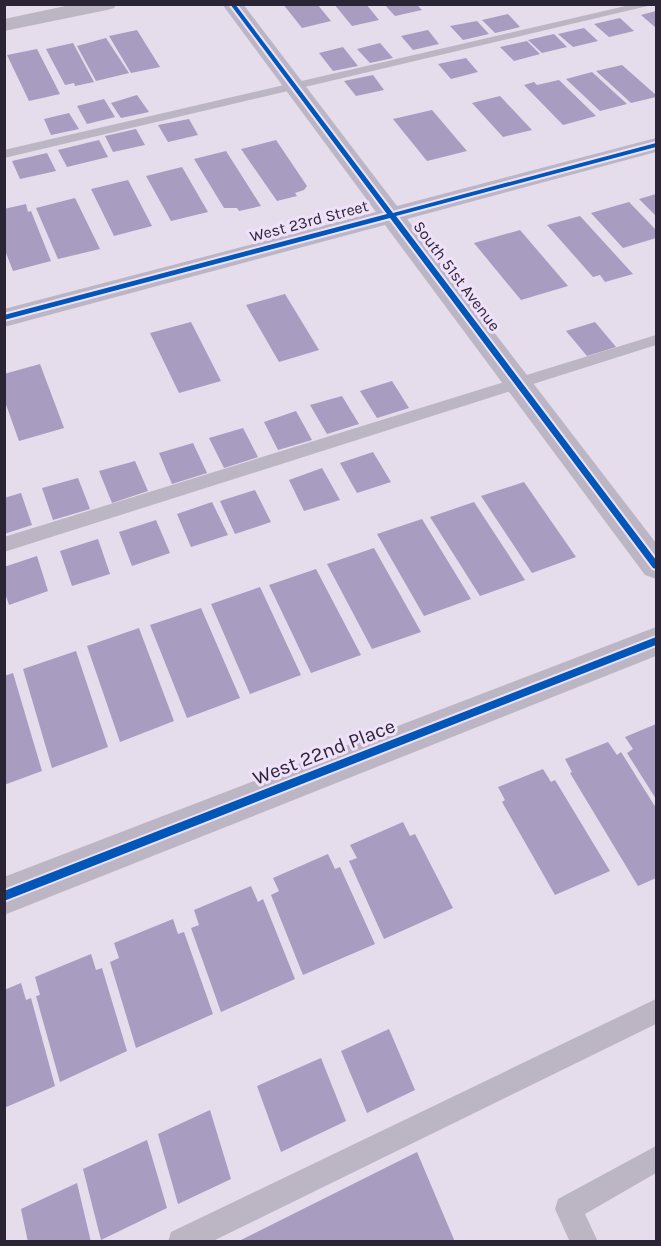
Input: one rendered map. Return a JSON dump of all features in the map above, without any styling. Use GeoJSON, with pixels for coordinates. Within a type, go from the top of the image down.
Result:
{"type":"FeatureCollection","features":[{"type":"Feature","properties":{"kind":"street"},"geometry":{"type":"LineString","coordinates":[[4,25],[107,4]]}},
{"type":"Feature","properties":{"kind":"street","name":"South 51st Avenue"},"geometry":{"type":"LineString","coordinates":[[232,4],[657,566]]}},
{"type":"Feature","properties":{"kind":"street","name":"West 23rd Street"},"geometry":{"type":"LineString","coordinates":[[4,318],[657,145]]}},
{"type":"Feature","properties":{"kind":"street","name":"West 22nd Place"},"geometry":{"type":"LineString","coordinates":[[4,896],[657,641]]}},
{"type":"Feature","properties":{"kind":"lane"},"geometry":{"type":"LineString","coordinates":[[4,154],[651,4]]}},
{"type":"Feature","properties":{"kind":"lane"},"geometry":{"type":"LineString","coordinates":[[4,545],[657,340]]}},
{"type":"Feature","properties":{"kind":"lane"},"geometry":{"type":"LineString","coordinates":[[181,1242],[657,1011]]}},
{"type":"Feature","properties":{"kind":"lane"},"geometry":{"type":"LineString","coordinates":[[585,1242],[568,1209],[657,1159]]}},
{"type":"Feature","properties":{"kind":"building"},"geometry":{"type":"Polygon","coordinates":[[[283,4],[317,4],[331,21],[302,28],[283,4]]]}},
{"type":"Feature","properties":{"kind":"building"},"geometry":{"type":"Polygon","coordinates":[[[334,4],[366,4],[379,20],[352,26],[334,4]]]}},
{"type":"Feature","properties":{"kind":"building"},"geometry":{"type":"Polygon","coordinates":[[[384,4],[416,4],[422,10],[395,16],[384,4]]]}},
{"type":"Feature","properties":{"kind":"building"},"geometry":{"type":"Polygon","coordinates":[[[656,11],[656,28],[641,15],[656,11]]]}},
{"type":"Feature","properties":{"kind":"building"},"geometry":{"type":"Polygon","coordinates":[[[508,14],[520,27],[495,33],[482,20],[508,14]]]}},
{"type":"Feature","properties":{"kind":"building"},"geometry":{"type":"Polygon","coordinates":[[[620,18],[634,31],[609,37],[594,24],[620,18]]]}},
{"type":"Feature","properties":{"kind":"building"},"geometry":{"type":"Polygon","coordinates":[[[477,21],[489,34],[463,40],[450,26],[477,21]]]}},
{"type":"Feature","properties":{"kind":"building"},"geometry":{"type":"Polygon","coordinates":[[[584,28],[598,41],[573,47],[558,34],[584,28]]]}},
{"type":"Feature","properties":{"kind":"building"},"geometry":{"type":"Polygon","coordinates":[[[137,30],[160,67],[131,73],[109,36],[137,30]]]}},
{"type":"Feature","properties":{"kind":"building"},"geometry":{"type":"Polygon","coordinates":[[[428,30],[439,44],[413,50],[401,36],[428,30]]]}},
{"type":"Feature","properties":{"kind":"building"},"geometry":{"type":"Polygon","coordinates":[[[554,34],[567,47],[542,53],[528,40],[554,34]]]}},
{"type":"Feature","properties":{"kind":"building"},"geometry":{"type":"Polygon","coordinates":[[[106,38],[129,73],[96,81],[77,46],[106,38]]]}},
{"type":"Feature","properties":{"kind":"building"},"geometry":{"type":"Polygon","coordinates":[[[527,41],[540,54],[514,61],[500,47],[527,41]]]}},
{"type":"Feature","properties":{"kind":"building"},"geometry":{"type":"Polygon","coordinates":[[[73,43],[94,82],[75,86],[74,83],[65,85],[46,49],[73,43]]]}},
{"type":"Feature","properties":{"kind":"building"},"geometry":{"type":"Polygon","coordinates":[[[380,43],[393,58],[370,63],[357,49],[380,43]]]}},
{"type":"Feature","properties":{"kind":"building"},"geometry":{"type":"Polygon","coordinates":[[[343,47],[358,66],[333,71],[319,53],[343,47]]]}},
{"type":"Feature","properties":{"kind":"building"},"geometry":{"type":"Polygon","coordinates":[[[37,49],[60,94],[29,101],[7,55],[37,49]]]}},
{"type":"Feature","properties":{"kind":"building"},"geometry":{"type":"Polygon","coordinates":[[[466,58],[478,72],[451,79],[438,64],[466,58]]]}},
{"type":"Feature","properties":{"kind":"building"},"geometry":{"type":"Polygon","coordinates":[[[622,65],[656,97],[631,103],[596,71],[622,65]]]}},
{"type":"Feature","properties":{"kind":"building"},"geometry":{"type":"Polygon","coordinates":[[[592,72],[627,104],[600,111],[566,79],[592,72]]]}},
{"type":"Feature","properties":{"kind":"building"},"geometry":{"type":"Polygon","coordinates":[[[373,75],[384,90],[356,96],[344,81],[373,75]]]}},
{"type":"Feature","properties":{"kind":"building"},"geometry":{"type":"Polygon","coordinates":[[[559,80],[596,116],[563,125],[524,85],[534,82],[537,85],[559,80]]]}},
{"type":"Feature","properties":{"kind":"building"},"geometry":{"type":"Polygon","coordinates":[[[137,95],[149,112],[121,118],[111,103],[137,95]]]}},
{"type":"Feature","properties":{"kind":"building"},"geometry":{"type":"Polygon","coordinates":[[[500,96],[532,130],[503,137],[472,103],[500,96]]]}},
{"type":"Feature","properties":{"kind":"building"},"geometry":{"type":"Polygon","coordinates":[[[104,99],[115,117],[87,124],[77,106],[104,99]]]}},
{"type":"Feature","properties":{"kind":"building"},"geometry":{"type":"Polygon","coordinates":[[[432,110],[467,151],[427,161],[393,119],[432,110]]]}},
{"type":"Feature","properties":{"kind":"building"},"geometry":{"type":"Polygon","coordinates":[[[69,113],[79,129],[51,135],[44,119],[69,113]]]}},
{"type":"Feature","properties":{"kind":"building"},"geometry":{"type":"Polygon","coordinates":[[[189,119],[198,135],[168,142],[158,125],[189,119]]]}},
{"type":"Feature","properties":{"kind":"building"},"geometry":{"type":"Polygon","coordinates":[[[136,129],[145,145],[113,152],[105,136],[136,129]]]}},
{"type":"Feature","properties":{"kind":"building"},"geometry":{"type":"Polygon","coordinates":[[[99,140],[108,157],[67,167],[58,150],[99,140]]]}},
{"type":"Feature","properties":{"kind":"building"},"geometry":{"type":"Polygon","coordinates":[[[276,140],[307,186],[304,190],[295,193],[297,196],[277,201],[241,149],[276,140]]]}},
{"type":"Feature","properties":{"kind":"building"},"geometry":{"type":"Polygon","coordinates":[[[226,151],[261,206],[239,211],[237,208],[224,208],[194,159],[226,151]]]}},
{"type":"Feature","properties":{"kind":"building"},"geometry":{"type":"Polygon","coordinates":[[[47,153],[56,171],[20,179],[12,161],[47,153]]]}},
{"type":"Feature","properties":{"kind":"building"},"geometry":{"type":"Polygon","coordinates":[[[182,167],[208,212],[171,221],[146,176],[182,167]]]}},
{"type":"Feature","properties":{"kind":"building"},"geometry":{"type":"Polygon","coordinates":[[[128,180],[152,226],[114,236],[91,189],[128,180]]]}},
{"type":"Feature","properties":{"kind":"building"},"geometry":{"type":"Polygon","coordinates":[[[656,194],[656,216],[639,199],[656,194]]]}},
{"type":"Feature","properties":{"kind":"building"},"geometry":{"type":"Polygon","coordinates":[[[75,198],[100,249],[58,259],[36,208],[75,198]]]}},
{"type":"Feature","properties":{"kind":"building"},"geometry":{"type":"Polygon","coordinates":[[[629,202],[656,230],[656,238],[623,248],[591,213],[629,202]]]}},
{"type":"Feature","properties":{"kind":"building"},"geometry":{"type":"Polygon","coordinates":[[[26,204],[51,261],[13,271],[4,248],[4,209],[26,204]]]}},
{"type":"Feature","properties":{"kind":"building"},"geometry":{"type":"Polygon","coordinates":[[[580,216],[633,274],[605,282],[600,275],[593,277],[547,225],[580,216]]]}},
{"type":"Feature","properties":{"kind":"building"},"geometry":{"type":"Polygon","coordinates":[[[520,230],[568,286],[521,300],[474,243],[520,230]]]}},
{"type":"Feature","properties":{"kind":"building"},"geometry":{"type":"Polygon","coordinates":[[[285,294],[319,350],[279,362],[246,305],[285,294]]]}},
{"type":"Feature","properties":{"kind":"building"},"geometry":{"type":"Polygon","coordinates":[[[191,322],[221,381],[179,393],[150,333],[191,322]]]}},
{"type":"Feature","properties":{"kind":"building"},"geometry":{"type":"Polygon","coordinates":[[[595,322],[616,347],[587,356],[566,331],[595,322]]]}},
{"type":"Feature","properties":{"kind":"building"},"geometry":{"type":"Polygon","coordinates":[[[40,364],[64,428],[19,441],[4,399],[4,374],[40,364]]]}},
{"type":"Feature","properties":{"kind":"building"},"geometry":{"type":"Polygon","coordinates":[[[392,381],[409,408],[377,418],[360,391],[392,381]]]}},
{"type":"Feature","properties":{"kind":"building"},"geometry":{"type":"Polygon","coordinates":[[[342,396],[359,424],[327,434],[310,405],[342,396]]]}},
{"type":"Feature","properties":{"kind":"building"},"geometry":{"type":"Polygon","coordinates":[[[296,411],[312,440],[278,450],[264,422],[296,411]]]}},
{"type":"Feature","properties":{"kind":"building"},"geometry":{"type":"Polygon","coordinates":[[[243,428],[258,457],[224,468],[209,438],[243,428]]]}},
{"type":"Feature","properties":{"kind":"building"},"geometry":{"type":"Polygon","coordinates":[[[193,443],[207,473],[172,484],[159,453],[193,443]]]}},
{"type":"Feature","properties":{"kind":"building"},"geometry":{"type":"Polygon","coordinates":[[[373,452],[391,482],[357,493],[340,463],[373,452]]]}},
{"type":"Feature","properties":{"kind":"building"},"geometry":{"type":"Polygon","coordinates":[[[135,461],[148,491],[112,503],[99,471],[135,461]]]}},
{"type":"Feature","properties":{"kind":"building"},"geometry":{"type":"Polygon","coordinates":[[[322,468],[340,500],[304,511],[289,480],[322,468]]]}},
{"type":"Feature","properties":{"kind":"building"},"geometry":{"type":"Polygon","coordinates":[[[78,478],[90,509],[53,520],[42,488],[78,478]]]}},
{"type":"Feature","properties":{"kind":"building"},"geometry":{"type":"Polygon","coordinates":[[[524,482],[576,557],[532,573],[481,496],[524,482]]]}},
{"type":"Feature","properties":{"kind":"building"},"geometry":{"type":"Polygon","coordinates":[[[255,490],[271,522],[235,534],[220,501],[255,490]]]}},
{"type":"Feature","properties":{"kind":"building"},"geometry":{"type":"Polygon","coordinates":[[[21,493],[32,525],[4,534],[4,498],[21,493]]]}},
{"type":"Feature","properties":{"kind":"building"},"geometry":{"type":"Polygon","coordinates":[[[212,502],[228,535],[191,547],[177,514],[212,502]]]}},
{"type":"Feature","properties":{"kind":"building"},"geometry":{"type":"Polygon","coordinates":[[[474,502],[525,580],[480,596],[430,517],[474,502]]]}},
{"type":"Feature","properties":{"kind":"building"},"geometry":{"type":"Polygon","coordinates":[[[422,519],[471,599],[424,616],[377,534],[422,519]]]}},
{"type":"Feature","properties":{"kind":"building"},"geometry":{"type":"Polygon","coordinates":[[[156,520],[170,553],[132,566],[119,532],[156,520]]]}},
{"type":"Feature","properties":{"kind":"building"},"geometry":{"type":"Polygon","coordinates":[[[98,539],[110,574],[72,586],[60,551],[98,539]]]}},
{"type":"Feature","properties":{"kind":"building"},"geometry":{"type":"Polygon","coordinates":[[[374,548],[421,632],[372,649],[327,564],[374,548]]]}},
{"type":"Feature","properties":{"kind":"building"},"geometry":{"type":"Polygon","coordinates":[[[37,556],[48,591],[9,605],[4,590],[4,567],[37,556]]]}},
{"type":"Feature","properties":{"kind":"building"},"geometry":{"type":"Polygon","coordinates":[[[316,569],[361,655],[311,673],[269,585],[316,569]]]}},
{"type":"Feature","properties":{"kind":"building"},"geometry":{"type":"Polygon","coordinates":[[[260,587],[301,675],[250,694],[211,604],[260,587]]]}},
{"type":"Feature","properties":{"kind":"building"},"geometry":{"type":"Polygon","coordinates":[[[201,608],[240,698],[187,718],[150,625],[201,608]]]}},
{"type":"Feature","properties":{"kind":"building"},"geometry":{"type":"Polygon","coordinates":[[[139,628],[174,721],[120,742],[87,646],[139,628]]]}},
{"type":"Feature","properties":{"kind":"building"},"geometry":{"type":"Polygon","coordinates":[[[76,651],[108,747],[52,768],[23,669],[76,651]]]}},
{"type":"Feature","properties":{"kind":"building"},"geometry":{"type":"Polygon","coordinates":[[[13,673],[42,771],[4,785],[4,676],[13,673]]]}},
{"type":"Feature","properties":{"kind":"building"},"geometry":{"type":"Polygon","coordinates":[[[656,724],[656,799],[627,753],[633,749],[625,737],[656,724]]]}},
{"type":"Feature","properties":{"kind":"building"},"geometry":{"type":"Polygon","coordinates":[[[608,742],[617,755],[621,752],[656,808],[656,878],[638,886],[570,773],[572,772],[565,759],[608,742]]]}},
{"type":"Feature","properties":{"kind":"building"},"geometry":{"type":"Polygon","coordinates":[[[543,769],[551,782],[555,780],[610,871],[555,895],[502,802],[505,800],[498,787],[543,769]]]}},
{"type":"Feature","properties":{"kind":"building"},"geometry":{"type":"Polygon","coordinates":[[[403,822],[410,836],[415,834],[453,908],[384,939],[349,861],[357,858],[350,845],[403,822]]]}},
{"type":"Feature","properties":{"kind":"building"},"geometry":{"type":"Polygon","coordinates":[[[328,854],[335,869],[340,867],[375,944],[303,975],[271,895],[279,891],[273,878],[328,854]]]}},
{"type":"Feature","properties":{"kind":"building"},"geometry":{"type":"Polygon","coordinates":[[[251,886],[258,902],[263,899],[295,979],[221,1012],[191,928],[199,925],[194,910],[251,886]]]}},
{"type":"Feature","properties":{"kind":"building"},"geometry":{"type":"Polygon","coordinates":[[[173,919],[178,934],[184,932],[213,1014],[136,1048],[110,962],[119,958],[114,943],[173,919]]]}},
{"type":"Feature","properties":{"kind":"building"},"geometry":{"type":"Polygon","coordinates":[[[91,954],[96,970],[102,968],[127,1051],[60,1082],[36,996],[40,995],[35,977],[91,954]]]}},
{"type":"Feature","properties":{"kind":"building"},"geometry":{"type":"Polygon","coordinates":[[[21,983],[26,1000],[31,998],[55,1086],[4,1108],[4,990],[21,983]]]}},
{"type":"Feature","properties":{"kind":"building"},"geometry":{"type":"Polygon","coordinates":[[[389,1029],[415,1090],[367,1113],[341,1051],[389,1029]]]}},
{"type":"Feature","properties":{"kind":"building"},"geometry":{"type":"Polygon","coordinates":[[[321,1058],[346,1121],[281,1152],[257,1086],[321,1058]]]}},
{"type":"Feature","properties":{"kind":"building"},"geometry":{"type":"Polygon","coordinates":[[[210,1110],[231,1179],[178,1204],[158,1134],[210,1110]]]}},
{"type":"Feature","properties":{"kind":"building"},"geometry":{"type":"Polygon","coordinates":[[[147,1140],[167,1208],[101,1240],[83,1169],[147,1140]]]}},
{"type":"Feature","properties":{"kind":"building"},"geometry":{"type":"Polygon","coordinates":[[[417,1152],[455,1242],[237,1242],[417,1152]]]}},
{"type":"Feature","properties":{"kind":"building"},"geometry":{"type":"Polygon","coordinates":[[[77,1183],[91,1242],[28,1242],[21,1209],[77,1183]]]}},
{"type":"Feature","properties":{"kind":"cycle path"},"geometry":{"type":"LineString","coordinates":[[232,4],[656,566]]}},
{"type":"Feature","properties":{"kind":"cycle path"},"geometry":{"type":"LineString","coordinates":[[4,318],[656,145]]}},
{"type":"Feature","properties":{"kind":"cycle path"},"geometry":{"type":"LineString","coordinates":[[4,896],[656,641]]}}]}
